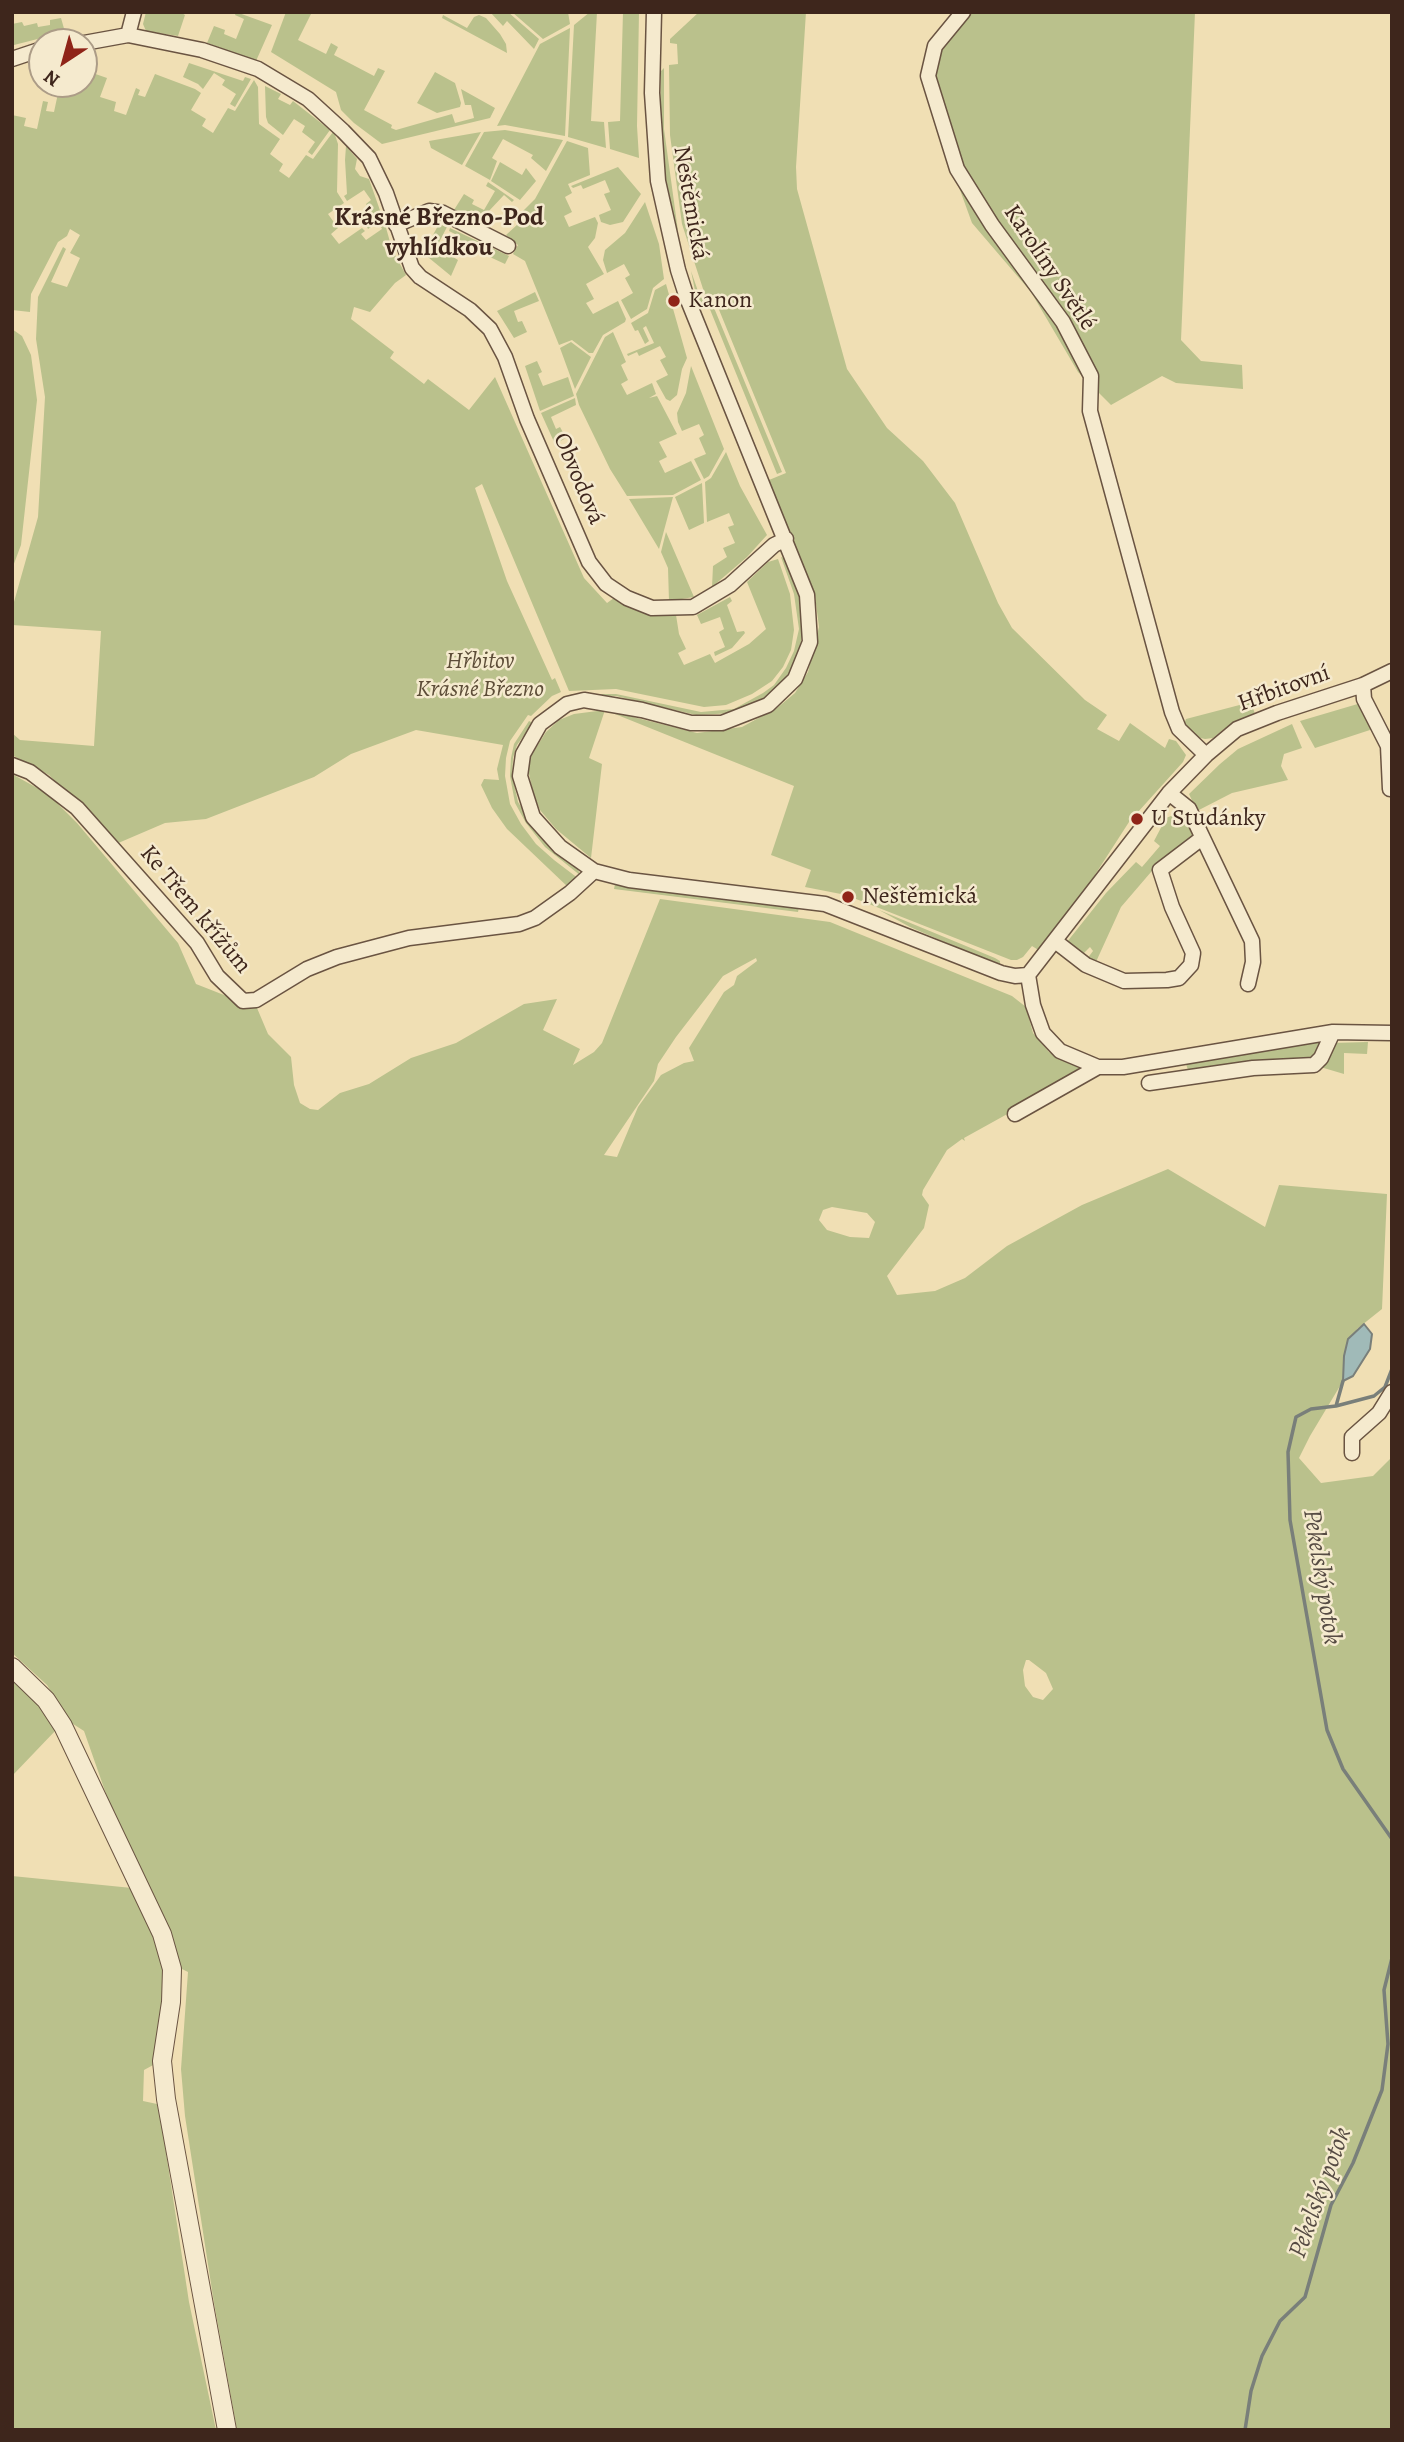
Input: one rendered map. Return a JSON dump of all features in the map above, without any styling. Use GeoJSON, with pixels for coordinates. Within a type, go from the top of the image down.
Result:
{"type":"FeatureCollection","features":[{"type":"Feature","properties":{"kind":"street"},"geometry":{"type":"LineString","coordinates":[[128,36],[134,12]]}},
{"type":"Feature","properties":{"kind":"street","name":"Neštěmická"},"geometry":{"type":"LineString","coordinates":[[654,12],[652,93],[658,181],[678,270],[807,595],[810,642],[794,679],[768,705],[722,723],[691,723],[642,710],[584,700],[567,704],[540,724],[523,754],[520,776],[533,817],[560,847],[594,871],[629,880],[825,904],[1001,973],[1028,975]]}},
{"type":"Feature","properties":{"kind":"street","name":"Karolíny Světlé"},"geometry":{"type":"LineString","coordinates":[[964,12],[936,47],[928,76],[957,169],[992,225],[1063,322],[1091,376],[1090,411],[1172,712],[1179,729],[1206,754]]}},
{"type":"Feature","properties":{"kind":"street","name":"Obvodová"},"geometry":{"type":"LineString","coordinates":[[98,41],[128,36],[202,50],[258,69],[308,99],[342,129],[369,158],[386,193],[408,257],[420,277],[470,310],[490,329],[505,357],[527,419],[589,562],[606,584],[627,598],[652,608],[693,607],[730,585],[774,545],[786,539]]}},
{"type":"Feature","properties":{"kind":"street"},"geometry":{"type":"LineString","coordinates":[[396,225],[429,211],[454,218],[508,246]]}},
{"type":"Feature","properties":{"kind":"street","name":"Hřbitovní"},"geometry":{"type":"LineString","coordinates":[[1028,975],[1169,793],[1206,754],[1237,729],[1363,685],[1392,671]]}},
{"type":"Feature","properties":{"kind":"street"},"geometry":{"type":"LineString","coordinates":[[1363,685],[1364,699],[1388,746],[1390,789]]}},
{"type":"Feature","properties":{"kind":"street","name":"Ke Třem křížům"},"geometry":{"type":"LineString","coordinates":[[12,765],[30,772],[77,808],[197,943],[217,976],[243,1001],[256,1000],[307,969],[337,957],[409,939],[519,924],[535,918],[570,893],[594,871]]}},
{"type":"Feature","properties":{"kind":"street"},"geometry":{"type":"LineString","coordinates":[[1169,793],[1189,809],[1252,941],[1253,962],[1248,984]]}},
{"type":"Feature","properties":{"kind":"street"},"geometry":{"type":"LineString","coordinates":[[1055,941],[1086,965],[1124,981],[1179,978],[1191,965],[1193,953],[1172,907],[1160,870],[1202,838]]}},
{"type":"Feature","properties":{"kind":"street"},"geometry":{"type":"LineString","coordinates":[[1028,975],[1042,1033],[1060,1052],[1098,1067],[1123,1067],[1333,1032],[1392,1033]]}},
{"type":"Feature","properties":{"kind":"street"},"geometry":{"type":"LineString","coordinates":[[1149,1083],[1253,1068],[1314,1065],[1321,1058],[1333,1032]]}},
{"type":"Feature","properties":{"kind":"street"},"geometry":{"type":"LineString","coordinates":[[1015,1114],[1098,1067]]}},
{"type":"Feature","properties":{"kind":"street"},"geometry":{"type":"LineString","coordinates":[[1352,1453],[1352,1437],[1378,1413],[1392,1392]]}},
{"type":"Feature","properties":{"kind":"street"},"geometry":{"type":"LineString","coordinates":[[12,1667],[46,1700],[63,1726],[162,1934],[172,1969],[171,2003],[162,2061],[166,2099],[227,2430]]}},
{"type":"Feature","properties":{"kind":"green space"},"geometry":{"type":"Polygon","coordinates":[[[146,12],[180,12],[185,15],[178,36],[146,31],[143,24],[146,12]]]}},
{"type":"Feature","properties":{"kind":"green space"},"geometry":{"type":"Polygon","coordinates":[[[236,12],[272,25],[256,61],[207,43],[214,26],[225,30],[224,34],[236,39],[244,19],[235,15],[236,12]]]}},
{"type":"Feature","properties":{"kind":"green space"},"geometry":{"type":"Polygon","coordinates":[[[286,12],[312,12],[298,40],[326,54],[331,43],[338,47],[334,55],[374,76],[378,68],[385,71],[364,110],[392,125],[391,128],[396,130],[452,114],[455,123],[474,118],[471,105],[465,105],[461,89],[495,108],[490,118],[382,144],[341,110],[336,92],[271,52],[286,12]]]}},
{"type":"Feature","properties":{"kind":"green space"},"geometry":{"type":"Polygon","coordinates":[[[490,12],[508,12],[539,39],[534,49],[507,21],[503,26],[490,12]]]}},
{"type":"Feature","properties":{"kind":"green space"},"geometry":{"type":"Polygon","coordinates":[[[512,12],[568,12],[570,24],[543,39],[512,12]]]}},
{"type":"Feature","properties":{"kind":"green space"},"geometry":{"type":"Polygon","coordinates":[[[590,12],[597,12],[591,121],[604,122],[606,148],[568,137],[574,25],[590,12]]]}},
{"type":"Feature","properties":{"kind":"green space"},"geometry":{"type":"Polygon","coordinates":[[[623,12],[639,12],[639,158],[610,149],[608,122],[620,121],[623,12]]]}},
{"type":"Feature","properties":{"kind":"green space"},"geometry":{"type":"Polygon","coordinates":[[[699,12],[806,12],[796,167],[797,189],[847,369],[887,428],[923,461],[955,503],[998,603],[1012,628],[1085,700],[1107,715],[1097,729],[1119,741],[1130,723],[1165,748],[1169,739],[1176,741],[1186,755],[1183,762],[1129,822],[1091,881],[1040,951],[1032,946],[1023,957],[1011,960],[846,895],[805,887],[811,870],[771,855],[794,786],[605,710],[697,733],[742,727],[777,708],[795,693],[808,672],[819,627],[815,596],[769,480],[786,473],[715,300],[705,295],[682,224],[670,135],[669,65],[678,64],[677,44],[670,43],[670,39],[699,12]]]}},
{"type":"Feature","properties":{"kind":"green space"},"geometry":{"type":"Polygon","coordinates":[[[972,12],[1195,12],[1181,340],[1201,361],[1242,365],[1243,389],[1176,383],[1162,376],[1111,405],[1078,372],[1031,292],[972,223],[928,102],[940,53],[972,12]]]}},
{"type":"Feature","properties":{"kind":"green space"},"geometry":{"type":"Polygon","coordinates":[[[443,15],[467,28],[474,17],[479,15],[486,18],[506,44],[507,53],[442,18],[443,15]]]}},
{"type":"Feature","properties":{"kind":"green space"},"geometry":{"type":"Polygon","coordinates":[[[61,18],[64,28],[28,28],[28,41],[14,45],[12,24],[22,22],[24,26],[37,23],[38,27],[50,25],[50,20],[61,18]]]}},
{"type":"Feature","properties":{"kind":"green space"},"geometry":{"type":"Polygon","coordinates":[[[570,28],[565,136],[505,125],[497,126],[540,44],[570,28]]]}},
{"type":"Feature","properties":{"kind":"green space"},"geometry":{"type":"Polygon","coordinates":[[[189,63],[243,81],[245,77],[251,79],[235,107],[230,104],[236,94],[222,85],[225,80],[214,73],[203,89],[183,77],[189,63]]]}},
{"type":"Feature","properties":{"kind":"green space"},"geometry":{"type":"Polygon","coordinates":[[[664,68],[664,129],[678,231],[671,217],[660,137],[661,71],[664,68]]]}},
{"type":"Feature","properties":{"kind":"green space"},"geometry":{"type":"Polygon","coordinates":[[[435,72],[455,83],[460,107],[437,113],[417,103],[435,72]]]}},
{"type":"Feature","properties":{"kind":"green space","name":"Hřbitov Krásné Březno"},"geometry":{"type":"Polygon","coordinates":[[[155,74],[201,93],[191,110],[206,119],[202,126],[213,133],[228,108],[235,111],[254,80],[258,87],[259,124],[280,139],[270,154],[283,164],[279,171],[289,178],[306,155],[313,159],[333,132],[338,144],[337,192],[344,203],[328,214],[338,228],[331,234],[339,244],[362,228],[365,231],[361,234],[366,240],[385,224],[390,242],[386,244],[390,256],[395,255],[406,275],[395,283],[370,312],[354,307],[351,319],[394,352],[390,358],[424,384],[428,379],[469,410],[495,377],[584,578],[607,603],[614,598],[647,614],[676,615],[679,634],[686,649],[678,653],[684,665],[710,654],[715,663],[749,644],[766,629],[747,582],[768,562],[778,559],[790,594],[794,630],[791,650],[772,681],[752,694],[726,705],[704,707],[616,689],[569,691],[482,484],[475,488],[507,581],[552,680],[555,678],[561,692],[552,696],[531,716],[528,715],[510,741],[505,776],[510,804],[536,844],[579,879],[569,888],[507,829],[492,808],[481,785],[484,779],[499,780],[497,769],[503,745],[416,730],[351,754],[314,777],[206,819],[165,823],[116,844],[49,775],[12,755],[12,733],[20,740],[94,746],[101,631],[12,625],[12,609],[38,517],[45,397],[36,339],[38,297],[63,247],[66,249],[51,282],[67,287],[80,258],[70,253],[80,235],[70,229],[67,236],[58,242],[31,294],[30,312],[12,310],[12,115],[26,118],[24,126],[37,129],[43,101],[48,102],[46,111],[54,112],[57,98],[98,98],[98,75],[107,78],[100,97],[116,102],[114,111],[126,115],[136,88],[140,90],[138,95],[145,97],[155,74]]]}},
{"type":"Feature","properties":{"kind":"green space"},"geometry":{"type":"Polygon","coordinates":[[[265,86],[281,94],[278,99],[290,105],[293,101],[330,130],[312,155],[308,152],[315,142],[302,132],[305,126],[294,119],[283,135],[268,123],[265,86]]]}},
{"type":"Feature","properties":{"kind":"green space"},"geometry":{"type":"Polygon","coordinates":[[[505,130],[563,140],[546,171],[531,158],[533,155],[503,139],[492,158],[497,161],[490,180],[465,166],[484,132],[505,130]]]}},
{"type":"Feature","properties":{"kind":"green space"},"geometry":{"type":"Polygon","coordinates":[[[481,132],[462,165],[431,148],[429,141],[481,132]]]}},
{"type":"Feature","properties":{"kind":"green space"},"geometry":{"type":"Polygon","coordinates":[[[567,141],[588,148],[590,175],[568,184],[572,193],[565,197],[572,212],[564,216],[569,227],[595,217],[598,223],[595,238],[588,247],[604,274],[586,284],[594,299],[586,303],[593,314],[618,301],[626,319],[603,335],[593,353],[589,353],[572,340],[559,345],[525,261],[513,254],[518,245],[506,235],[518,224],[514,220],[535,199],[567,141]]]}},
{"type":"Feature","properties":{"kind":"green space"},"geometry":{"type":"Polygon","coordinates":[[[346,146],[357,159],[355,169],[360,176],[369,179],[383,219],[368,229],[366,225],[376,218],[366,204],[371,200],[364,190],[347,201],[344,196],[347,194],[346,146]]]}},
{"type":"Feature","properties":{"kind":"green space"},"geometry":{"type":"Polygon","coordinates":[[[500,162],[522,175],[526,168],[536,181],[520,200],[491,181],[500,162]]]}},
{"type":"Feature","properties":{"kind":"green space"},"geometry":{"type":"Polygon","coordinates":[[[618,167],[641,194],[623,222],[610,225],[601,222],[599,215],[611,210],[604,194],[610,192],[605,180],[583,189],[581,185],[573,188],[571,186],[618,167]]]}},
{"type":"Feature","properties":{"kind":"green space"},"geometry":{"type":"Polygon","coordinates":[[[488,182],[514,200],[512,202],[504,195],[488,212],[494,218],[483,220],[454,210],[464,194],[474,200],[472,204],[484,210],[495,191],[486,186],[488,182]]]}},
{"type":"Feature","properties":{"kind":"green space"},"geometry":{"type":"Polygon","coordinates":[[[645,202],[659,244],[664,279],[653,288],[647,309],[631,319],[621,300],[633,293],[625,278],[630,275],[624,264],[607,273],[603,260],[605,250],[625,233],[645,202]]]}},
{"type":"Feature","properties":{"kind":"green space"},"geometry":{"type":"Polygon","coordinates":[[[439,224],[447,227],[434,252],[446,258],[448,254],[458,260],[451,276],[423,253],[439,224]]]}},
{"type":"Feature","properties":{"kind":"green space"},"geometry":{"type":"Polygon","coordinates":[[[450,228],[509,256],[505,264],[466,246],[467,244],[456,238],[457,235],[449,231],[450,228]]]}},
{"type":"Feature","properties":{"kind":"green space"},"geometry":{"type":"Polygon","coordinates":[[[691,271],[700,297],[712,303],[782,472],[777,474],[709,307],[699,310],[691,271]]]}},
{"type":"Feature","properties":{"kind":"green space"},"geometry":{"type":"Polygon","coordinates":[[[666,284],[687,358],[677,395],[670,401],[666,399],[656,381],[668,375],[660,360],[666,357],[660,346],[639,356],[637,352],[628,356],[627,354],[654,343],[646,326],[643,328],[649,341],[645,344],[631,323],[648,313],[655,290],[666,284]]]}},
{"type":"Feature","properties":{"kind":"green space"},"geometry":{"type":"Polygon","coordinates":[[[535,292],[539,301],[514,311],[518,322],[522,321],[527,332],[514,338],[497,311],[535,292]]]}},
{"type":"Feature","properties":{"kind":"green space"},"geometry":{"type":"Polygon","coordinates":[[[12,329],[22,336],[31,355],[37,400],[21,545],[12,569],[12,329]]]}},
{"type":"Feature","properties":{"kind":"green space"},"geometry":{"type":"Polygon","coordinates":[[[613,332],[626,362],[621,365],[628,380],[621,384],[627,395],[652,383],[656,394],[649,398],[657,396],[677,434],[659,442],[667,457],[659,461],[665,473],[691,461],[701,480],[673,495],[627,496],[610,469],[579,405],[576,394],[605,337],[613,332]]]}},
{"type":"Feature","properties":{"kind":"green space"},"geometry":{"type":"Polygon","coordinates":[[[571,342],[591,357],[575,389],[560,348],[571,342]]]}},
{"type":"Feature","properties":{"kind":"green space"},"geometry":{"type":"Polygon","coordinates":[[[537,361],[542,372],[538,374],[543,386],[568,377],[574,396],[540,411],[525,366],[537,361]]]}},
{"type":"Feature","properties":{"kind":"green space"},"geometry":{"type":"Polygon","coordinates":[[[691,366],[724,449],[709,476],[704,479],[694,459],[706,454],[699,438],[704,435],[699,424],[682,431],[678,422],[677,413],[686,393],[691,366]]]}},
{"type":"Feature","properties":{"kind":"green space"},"geometry":{"type":"Polygon","coordinates":[[[575,398],[576,405],[551,417],[556,429],[560,427],[566,438],[555,444],[541,413],[575,398]]]}},
{"type":"Feature","properties":{"kind":"green space"},"geometry":{"type":"Polygon","coordinates":[[[726,452],[740,486],[767,535],[747,557],[712,587],[713,566],[727,557],[723,548],[735,543],[728,527],[734,525],[729,513],[707,522],[705,482],[711,478],[726,452]]]}},
{"type":"Feature","properties":{"kind":"green space"},"geometry":{"type":"Polygon","coordinates":[[[702,483],[704,523],[689,530],[675,497],[702,483]]]}},
{"type":"Feature","properties":{"kind":"green space"},"geometry":{"type":"Polygon","coordinates":[[[673,497],[659,549],[629,499],[673,497]]]}},
{"type":"Feature","properties":{"kind":"green space"},"geometry":{"type":"Polygon","coordinates":[[[666,532],[694,597],[669,601],[668,568],[661,552],[666,532]]]}},
{"type":"Feature","properties":{"kind":"green space"},"geometry":{"type":"Polygon","coordinates":[[[781,557],[786,559],[799,595],[803,629],[799,654],[790,672],[778,688],[760,702],[735,713],[696,715],[616,696],[570,694],[616,694],[701,712],[734,709],[763,693],[774,685],[786,668],[794,651],[799,629],[794,594],[781,557]]]}},
{"type":"Feature","properties":{"kind":"green space"},"geometry":{"type":"Polygon","coordinates":[[[730,597],[732,601],[727,605],[737,632],[745,633],[732,648],[715,656],[714,652],[725,647],[719,632],[724,629],[720,617],[701,624],[697,615],[730,597]]]}},
{"type":"Feature","properties":{"kind":"green space"},"geometry":{"type":"Polygon","coordinates":[[[1251,702],[1255,714],[1224,729],[1213,738],[1196,737],[1184,724],[1186,719],[1251,702]]]}},
{"type":"Feature","properties":{"kind":"green space"},"geometry":{"type":"Polygon","coordinates":[[[1361,703],[1373,729],[1315,748],[1300,721],[1361,703]]]}},
{"type":"Feature","properties":{"kind":"green space"},"geometry":{"type":"Polygon","coordinates":[[[605,710],[589,758],[602,764],[591,858],[556,829],[540,810],[529,774],[529,759],[546,732],[559,720],[574,714],[605,710]]]}},
{"type":"Feature","properties":{"kind":"green space"},"geometry":{"type":"Polygon","coordinates":[[[529,721],[533,723],[517,745],[513,758],[512,775],[518,802],[542,839],[577,868],[581,876],[545,847],[526,823],[515,803],[510,776],[511,758],[514,744],[529,721]]]}},
{"type":"Feature","properties":{"kind":"green space"},"geometry":{"type":"Polygon","coordinates":[[[1292,724],[1302,748],[1284,754],[1281,766],[1288,780],[1232,793],[1197,811],[1189,794],[1220,764],[1238,749],[1292,724]]]}},
{"type":"Feature","properties":{"kind":"green space"},"geometry":{"type":"Polygon","coordinates":[[[12,774],[48,794],[77,823],[178,943],[196,984],[257,1008],[268,1034],[291,1057],[294,1085],[300,1103],[310,1109],[318,1110],[340,1093],[369,1084],[411,1058],[456,1043],[524,1004],[557,999],[543,1030],[580,1049],[573,1065],[594,1052],[602,1043],[660,899],[830,922],[1012,996],[1026,1007],[1033,1033],[1049,1052],[1085,1071],[947,1150],[923,1190],[922,1195],[929,1205],[924,1228],[887,1276],[897,1295],[935,1291],[965,1278],[1007,1246],[1082,1205],[1168,1169],[1265,1227],[1279,1185],[1387,1194],[1382,1309],[1357,1329],[1344,1356],[1343,1381],[1299,1458],[1321,1483],[1373,1476],[1392,1457],[1392,2430],[237,2430],[185,2116],[181,2069],[188,1972],[180,1968],[135,1863],[135,1854],[131,1852],[111,1808],[84,1731],[70,1722],[47,1685],[12,1653],[12,774]],[[756,958],[723,976],[658,1064],[654,1081],[604,1155],[617,1157],[638,1107],[661,1075],[694,1061],[689,1048],[724,992],[734,985],[737,976],[757,961],[756,958]],[[832,1207],[823,1210],[819,1220],[827,1230],[850,1237],[869,1238],[875,1222],[867,1213],[832,1207]],[[1026,1660],[1023,1670],[1025,1686],[1033,1697],[1043,1700],[1053,1689],[1046,1673],[1029,1660],[1026,1660]]]}},
{"type":"Feature","properties":{"kind":"green space"},"geometry":{"type":"Polygon","coordinates":[[[1178,809],[1192,824],[1192,839],[1157,865],[1121,907],[1095,964],[1087,959],[1093,951],[1090,947],[1082,955],[1067,942],[1106,893],[1136,862],[1142,867],[1160,846],[1154,841],[1166,818],[1176,814],[1178,809]]]}},
{"type":"Feature","properties":{"kind":"green space"},"geometry":{"type":"Polygon","coordinates":[[[615,884],[799,907],[798,912],[614,889],[615,884]]]}},
{"type":"Feature","properties":{"kind":"green space"},"geometry":{"type":"Polygon","coordinates":[[[879,910],[995,958],[1000,961],[1000,966],[910,927],[879,910]]]}},
{"type":"Feature","properties":{"kind":"green space"},"geometry":{"type":"Polygon","coordinates":[[[1321,1041],[1324,1043],[1312,1062],[1189,1073],[1186,1064],[1220,1056],[1321,1041]]]}},
{"type":"Feature","properties":{"kind":"green space"},"geometry":{"type":"Polygon","coordinates":[[[1368,1042],[1367,1054],[1344,1053],[1344,1074],[1317,1066],[1332,1043],[1368,1042]]]}},
{"type":"Feature","properties":{"kind":"green space"},"geometry":{"type":"Polygon","coordinates":[[[12,1678],[40,1705],[56,1730],[12,1776],[12,1678]]]}},
{"type":"Feature","properties":{"kind":"green space"},"geometry":{"type":"Polygon","coordinates":[[[12,1876],[132,1888],[150,1924],[162,1961],[166,1987],[155,2064],[144,2070],[143,2101],[157,2104],[162,2126],[189,2302],[216,2430],[12,2430],[12,1876]]]}},
{"type":"Feature","properties":{"kind":"water"},"geometry":{"type":"Polygon","coordinates":[[[1364,1324],[1372,1334],[1370,1349],[1353,1376],[1343,1381],[1348,1339],[1364,1324]]]}},
{"type":"Feature","properties":{"kind":"waterway","name":"Pekelský potok"},"geometry":{"type":"LineString","coordinates":[[1392,1369],[1385,1387],[1374,1396],[1336,1406],[1311,1409],[1296,1417],[1288,1452],[1290,1520],[1327,1730],[1343,1769],[1392,1839]]}},
{"type":"Feature","properties":{"kind":"waterway"},"geometry":{"type":"LineString","coordinates":[[1336,1406],[1343,1381]]}},
{"type":"Feature","properties":{"kind":"waterway","name":"Pekelský potok"},"geometry":{"type":"LineString","coordinates":[[1245,2430],[1251,2391],[1262,2356],[1280,2321],[1305,2297],[1331,2205],[1353,2163],[1382,2090],[1388,2044],[1384,1990],[1392,1958]]}},
{"type":"Feature","properties":{"kind":"place","name":"Kanon"},"geometry":{"type":"Point","coordinates":[674,301]}},
{"type":"Feature","properties":{"kind":"place","name":"U Studánky"},"geometry":{"type":"Point","coordinates":[1137,819]}},
{"type":"Feature","properties":{"kind":"place","name":"Neštěmická"},"geometry":{"type":"Point","coordinates":[848,897]}},
{"type":"Feature","properties":{"kind":"district","name":"Krásné Březno-Pod vyhlídkou"},"geometry":{"type":"Point","coordinates":[439,234]}}]}
